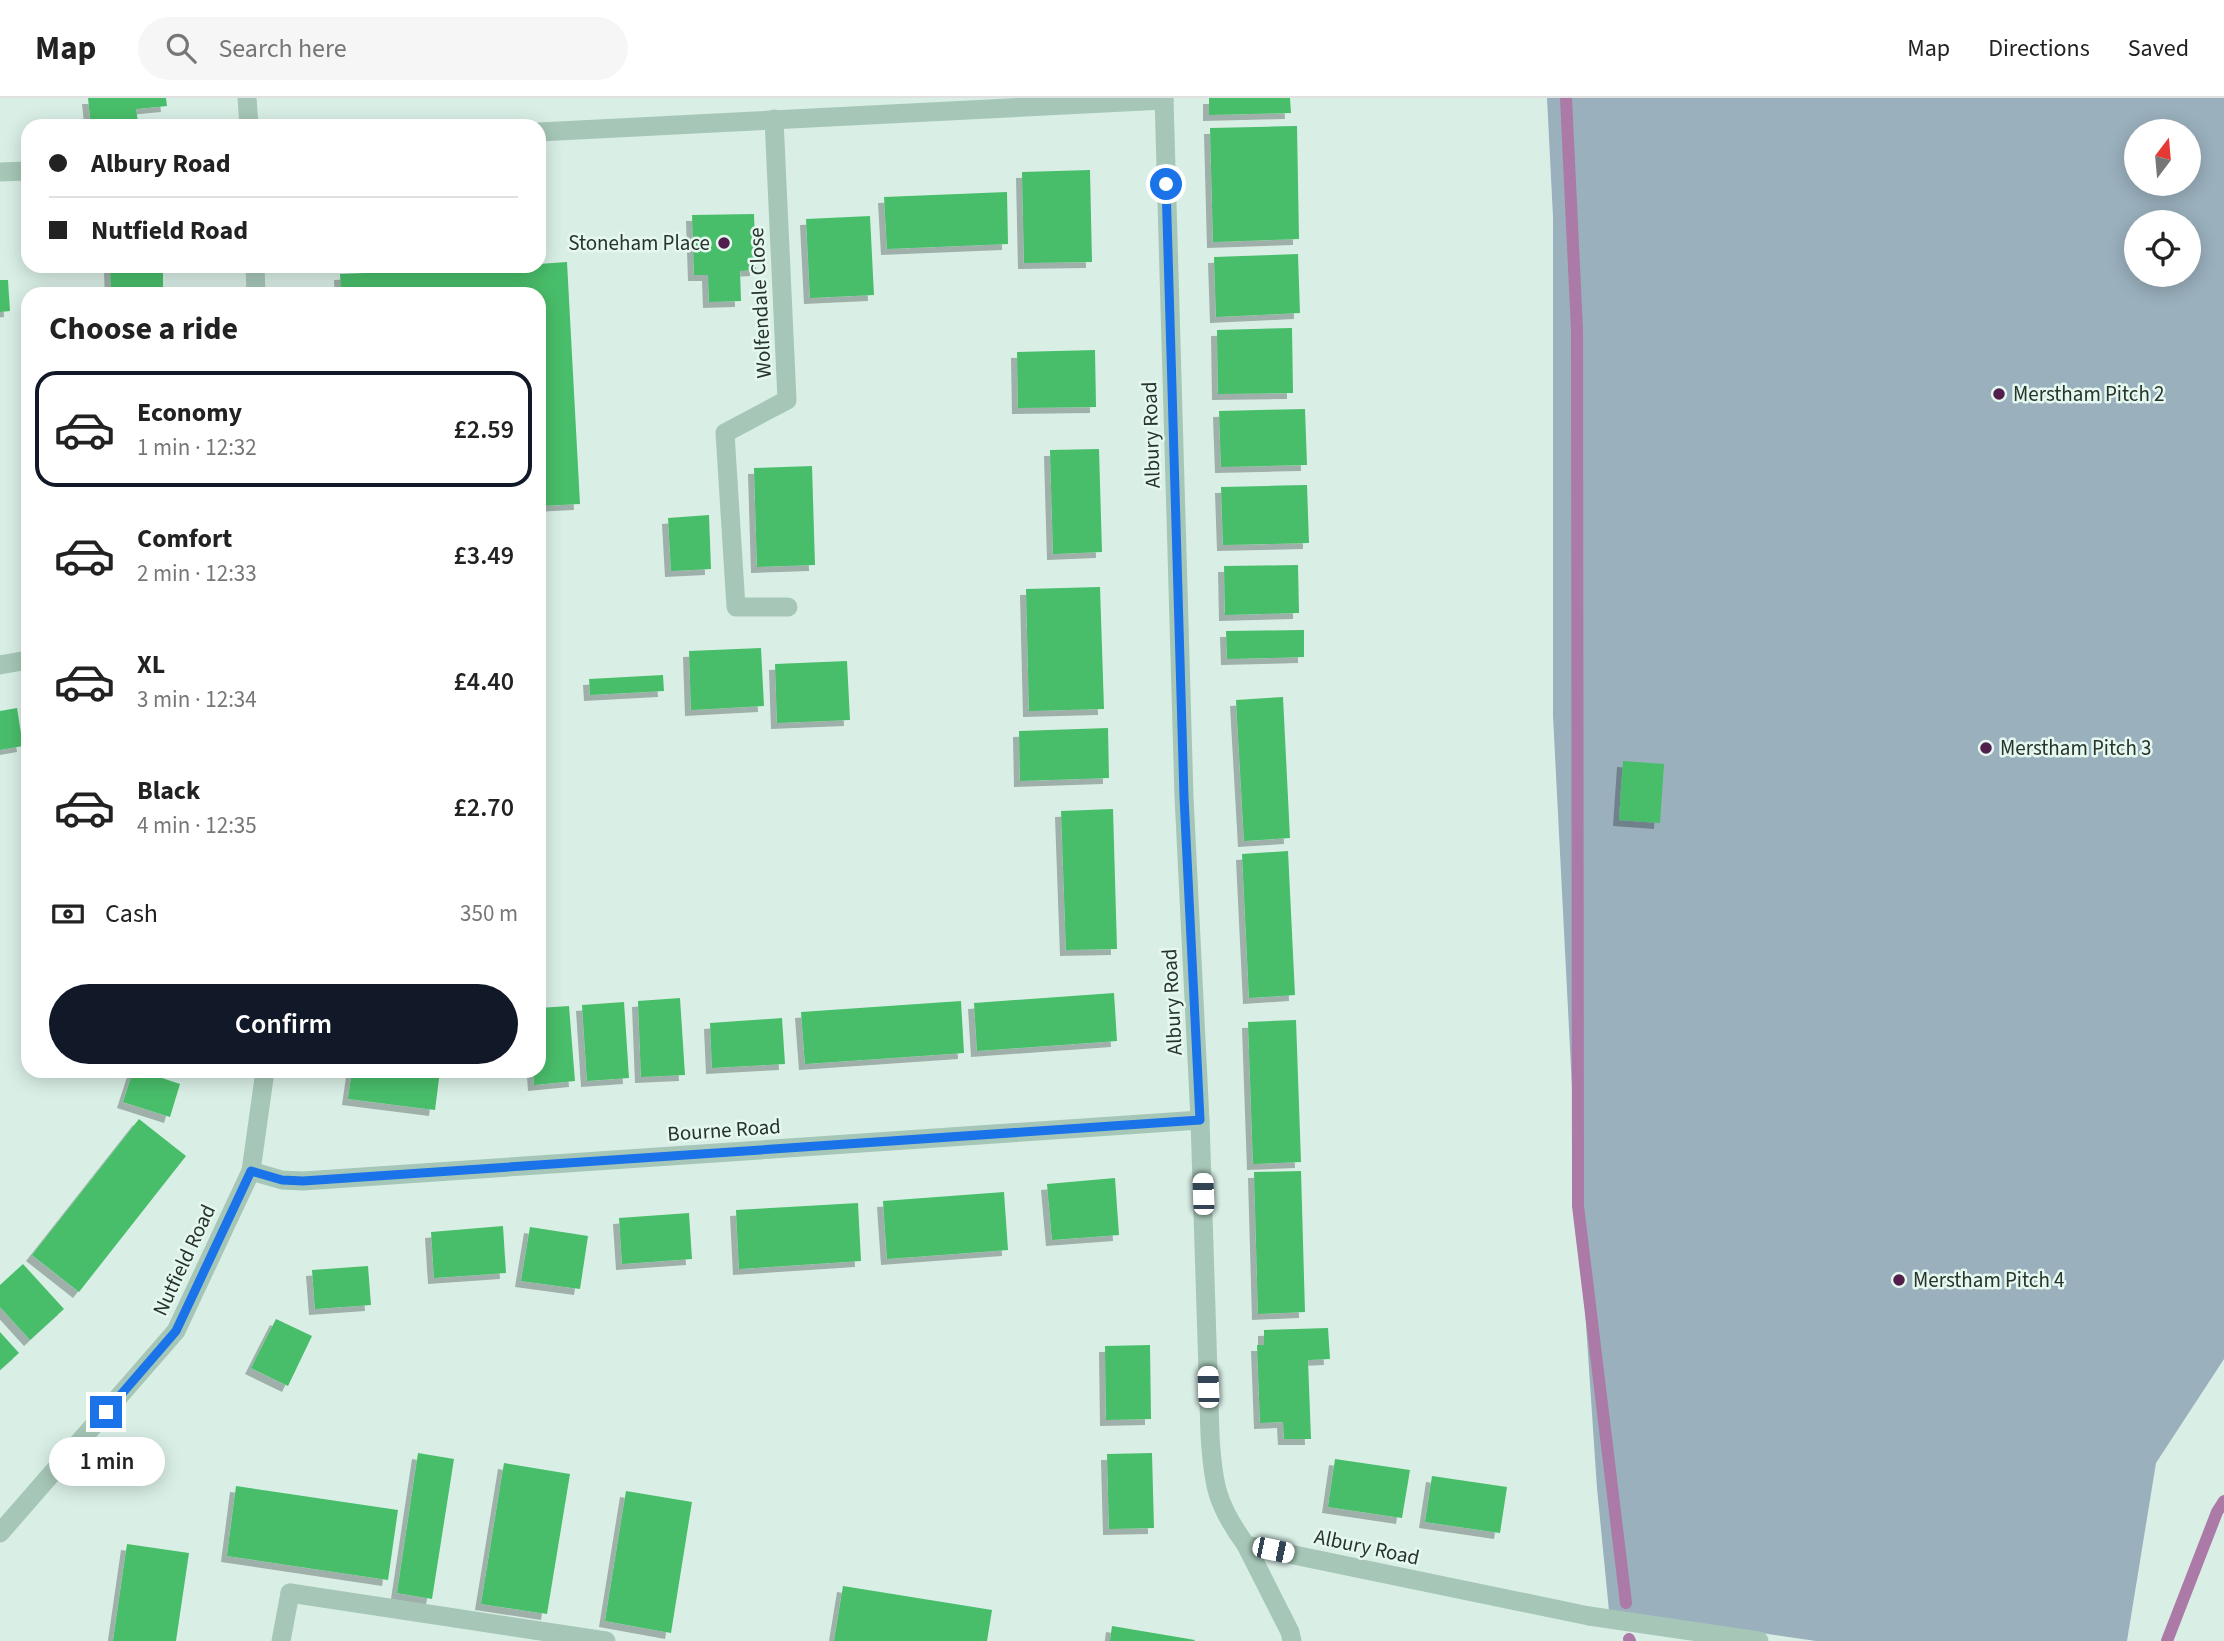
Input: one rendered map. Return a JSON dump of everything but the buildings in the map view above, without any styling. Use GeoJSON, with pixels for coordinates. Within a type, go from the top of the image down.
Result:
{"type":"FeatureCollection","features":[{"type":"Feature","properties":{"kind":"street"},"geometry":{"type":"LineString","coordinates":[[247,98],[248,119]]}},
{"type":"Feature","properties":{"kind":"street"},"geometry":{"type":"LineString","coordinates":[[546,132],[1164,99]]}},
{"type":"Feature","properties":{"kind":"street","name":"Albury Road"},"geometry":{"type":"LineString","coordinates":[[1164,99],[1184,783],[1200,1120],[1212,1476],[1224,1512],[1246,1545],[1589,1616],[1759,1641]]}},
{"type":"Feature","properties":{"kind":"street","name":"Wolfendale Close"},"geometry":{"type":"LineString","coordinates":[[774,119],[787,400],[725,433],[736,607],[788,607]]}},
{"type":"Feature","properties":{"kind":"street"},"geometry":{"type":"LineString","coordinates":[[0,172],[21,171]]}},
{"type":"Feature","properties":{"kind":"street"},"geometry":{"type":"LineString","coordinates":[[0,665],[21,661]]}},
{"type":"Feature","properties":{"kind":"street","name":"Nutfield Road"},"geometry":{"type":"LineString","coordinates":[[0,1533],[176,1331],[251,1171],[264,1078]]}},
{"type":"Feature","properties":{"kind":"street","name":"Bourne Road"},"geometry":{"type":"LineString","coordinates":[[251,1171],[282,1180],[303,1181],[1200,1120]]}},
{"type":"Feature","properties":{"kind":"street"},"geometry":{"type":"LineString","coordinates":[[1246,1545],[1292,1641]]}},
{"type":"Feature","properties":{"kind":"street"},"geometry":{"type":"LineString","coordinates":[[281,1641],[290,1592],[606,1641]]}},
{"type":"Feature","properties":{"kind":"shaded area"},"geometry":{"type":"Polygon","coordinates":[[[1547,98],[2224,98],[2224,1359],[2156,1463],[2127,1641],[1816,1641],[1609,1611],[1597,1488],[1578,1205],[1553,716],[1553,217],[1547,98]]]}},
{"type":"Feature","properties":{"kind":"waterway"},"geometry":{"type":"LineString","coordinates":[[1566,98],[1577,330],[1578,1206],[1626,1603]]}},
{"type":"Feature","properties":{"kind":"waterway"},"geometry":{"type":"LineString","coordinates":[[2167,1641],[2217,1512],[2224,1501]]}},
{"type":"Feature","properties":{"kind":"place","name":"Stoneham Place"},"geometry":{"type":"Point","coordinates":[724,243]}},
{"type":"Feature","properties":{"kind":"place","name":"Merstham Pitch 2"},"geometry":{"type":"Point","coordinates":[1999,394]}},
{"type":"Feature","properties":{"kind":"place","name":"Merstham Pitch 3"},"geometry":{"type":"Point","coordinates":[1986,748]}},
{"type":"Feature","properties":{"kind":"place","name":"Merstham Pitch 4"},"geometry":{"type":"Point","coordinates":[1899,1280]}},
{"type":"Feature","properties":{"kind":"route"},"geometry":{"type":"LineString","coordinates":[[106,1412],[176,1331],[251,1171],[282,1180],[303,1181],[1200,1120],[1184,797],[1166,184]]}}]}
